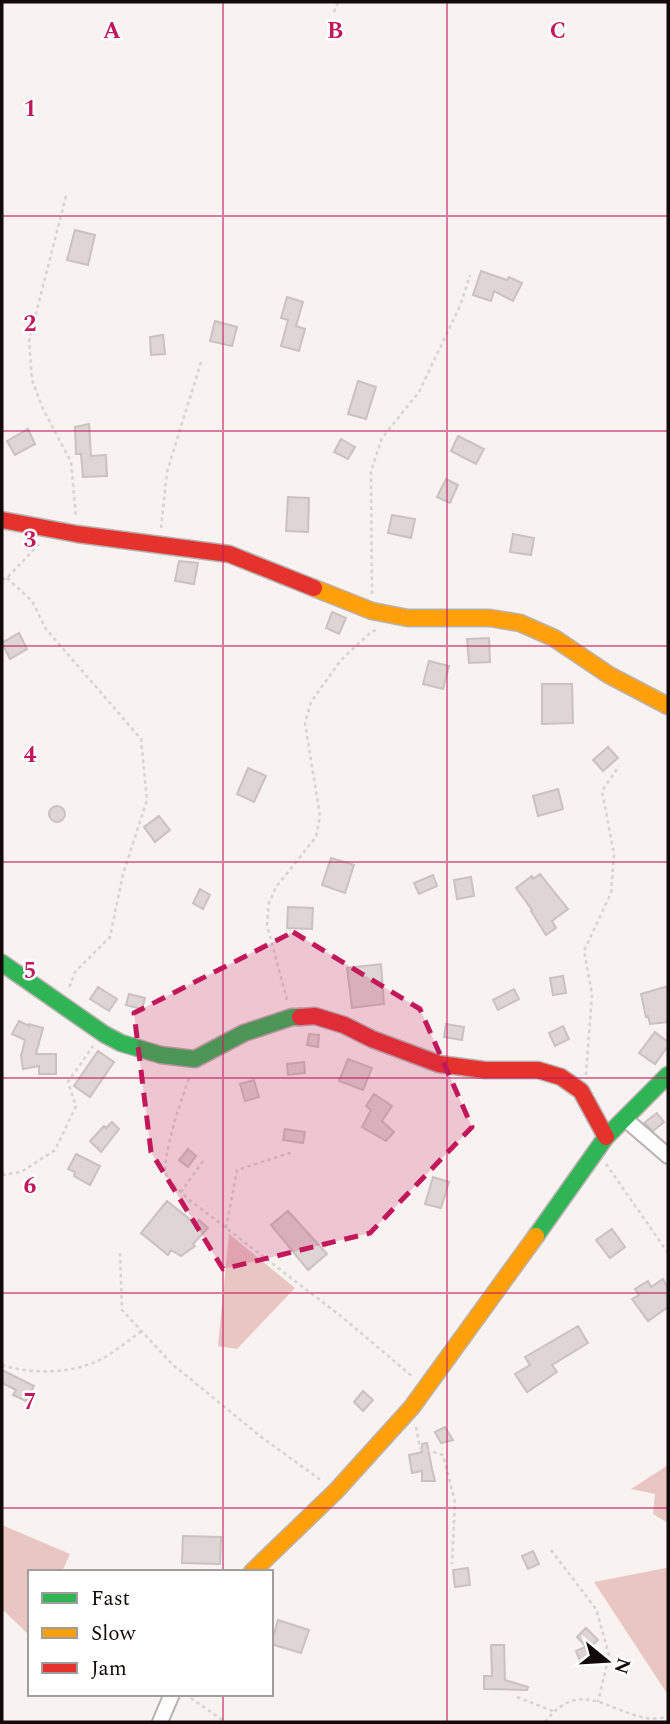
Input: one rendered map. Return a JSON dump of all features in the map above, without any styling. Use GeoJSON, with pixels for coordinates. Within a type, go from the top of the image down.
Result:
{"type":"FeatureCollection","features":[{"type":"Feature","properties":{"kind":"street"},"geometry":{"type":"LineString","coordinates":[[2,520],[77,534],[229,554],[372,611],[408,618],[490,618],[520,623],[554,638],[608,675],[668,706]]}},
{"type":"Feature","properties":{"kind":"street"},"geometry":{"type":"LineString","coordinates":[[2,963],[104,1034],[142,1050],[173,1058],[195,1059],[244,1033],[292,1017],[315,1016],[439,1064],[485,1070],[525,1069],[547,1072],[571,1083],[581,1091],[606,1137]]}},
{"type":"Feature","properties":{"kind":"street"},"geometry":{"type":"LineString","coordinates":[[254,1570],[336,1490],[412,1407],[606,1137],[668,1075]]}},
{"type":"Feature","properties":{"kind":"street"},"geometry":{"type":"LineString","coordinates":[[625,1119],[668,1156]]}},
{"type":"Feature","properties":{"kind":"street"},"geometry":{"type":"LineString","coordinates":[[160,1722],[171,1696]]}},
{"type":"Feature","properties":{"kind":"path"},"geometry":{"type":"LineString","coordinates":[[334,12],[338,2]]}},
{"type":"Feature","properties":{"kind":"path"},"geometry":{"type":"LineString","coordinates":[[66,196],[29,341],[32,380],[43,409],[71,461],[77,534]]}},
{"type":"Feature","properties":{"kind":"path"},"geometry":{"type":"LineString","coordinates":[[372,611],[370,471],[382,439],[419,392],[460,306],[470,275]]}},
{"type":"Feature","properties":{"kind":"path"},"geometry":{"type":"LineString","coordinates":[[159,545],[167,472],[201,362]]}},
{"type":"Feature","properties":{"kind":"path"},"geometry":{"type":"LineString","coordinates":[[2,580],[55,530]]}},
{"type":"Feature","properties":{"kind":"path"},"geometry":{"type":"LineString","coordinates":[[7,578],[32,601],[47,629],[141,739],[147,800],[123,874],[110,937],[75,972],[62,1004]]}},
{"type":"Feature","properties":{"kind":"path"},"geometry":{"type":"LineString","coordinates":[[292,1017],[267,925],[269,904],[276,887],[316,837],[320,817],[305,723],[311,702],[341,660],[371,632],[383,627]]}},
{"type":"Feature","properties":{"kind":"path"},"geometry":{"type":"LineString","coordinates":[[581,1091],[587,1073],[592,995],[584,951],[611,893],[614,854],[602,791],[618,766]]}},
{"type":"Feature","properties":{"kind":"path"},"geometry":{"type":"LineString","coordinates":[[2,1175],[21,1172],[55,1150],[76,1106],[68,1082],[89,1050],[104,1034]]}},
{"type":"Feature","properties":{"kind":"path"},"geometry":{"type":"LineString","coordinates":[[195,1059],[171,1138],[166,1168],[168,1179],[427,1387]]}},
{"type":"Feature","properties":{"kind":"path"},"geometry":{"type":"LineString","coordinates":[[226,1228],[237,1170],[293,1152]]}},
{"type":"Feature","properties":{"kind":"path"},"geometry":{"type":"LineString","coordinates":[[595,1152],[605,1162],[668,1253]]}},
{"type":"Feature","properties":{"kind":"path"},"geometry":{"type":"LineString","coordinates":[[181,1192],[203,1161]]}},
{"type":"Feature","properties":{"kind":"path"},"geometry":{"type":"LineString","coordinates":[[120,1253],[122,1310],[172,1364],[221,1405],[336,1490]]}},
{"type":"Feature","properties":{"kind":"path"},"geometry":{"type":"LineString","coordinates":[[2,1365],[17,1370],[48,1371],[79,1367],[97,1362],[142,1331]]}},
{"type":"Feature","properties":{"kind":"path"},"geometry":{"type":"LineString","coordinates":[[412,1407],[420,1447],[443,1455],[455,1502],[452,1564]]}},
{"type":"Feature","properties":{"kind":"path"},"geometry":{"type":"LineString","coordinates":[[551,1550],[597,1609],[609,1654],[598,1702]]}},
{"type":"Feature","properties":{"kind":"path"},"geometry":{"type":"LineString","coordinates":[[188,1696],[225,1722]]}},
{"type":"Feature","properties":{"kind":"path"},"geometry":{"type":"LineString","coordinates":[[517,1697],[555,1712]]}},
{"type":"Feature","properties":{"kind":"path"},"geometry":{"type":"LineString","coordinates":[[545,1722],[563,1703],[584,1698],[648,1718],[668,1717]]}},
{"type":"Feature","properties":{"kind":"highlighted area"},"geometry":{"type":"Polygon","coordinates":[[[293,932],[420,1009],[472,1127],[370,1233],[223,1269],[151,1152],[134,1013],[293,932]]]}},
{"type":"Feature","properties":{"kind":"shaded area"},"geometry":{"type":"Polygon","coordinates":[[[229,1234],[295,1288],[237,1349],[218,1346],[229,1234]]]}},
{"type":"Feature","properties":{"kind":"shaded area"},"geometry":{"type":"Polygon","coordinates":[[[668,1465],[668,1523],[653,1514],[655,1494],[631,1489],[668,1465]]]}},
{"type":"Feature","properties":{"kind":"shaded area"},"geometry":{"type":"Polygon","coordinates":[[[2,1525],[70,1554],[63,1570],[28,1570],[28,1634],[2,1609],[2,1525]]]}},
{"type":"Feature","properties":{"kind":"shaded area"},"geometry":{"type":"Polygon","coordinates":[[[668,1565],[668,1695],[594,1582],[666,1568],[668,1565]]]}},
{"type":"Feature","properties":{"kind":"building"},"geometry":{"type":"Polygon","coordinates":[[[75,230],[95,235],[88,265],[67,260],[75,230]]]}},
{"type":"Feature","properties":{"kind":"building"},"geometry":{"type":"Polygon","coordinates":[[[481,271],[507,280],[509,277],[522,283],[513,301],[494,291],[491,301],[473,295],[481,271]]]}},
{"type":"Feature","properties":{"kind":"building"},"geometry":{"type":"Polygon","coordinates":[[[287,297],[303,302],[296,326],[305,329],[299,351],[281,346],[288,320],[281,318],[287,297]]]}},
{"type":"Feature","properties":{"kind":"building"},"geometry":{"type":"Polygon","coordinates":[[[215,321],[237,327],[232,346],[210,341],[215,321]]]}},
{"type":"Feature","properties":{"kind":"building"},"geometry":{"type":"Polygon","coordinates":[[[163,335],[165,354],[151,355],[150,337],[163,335]]]}},
{"type":"Feature","properties":{"kind":"building"},"geometry":{"type":"Polygon","coordinates":[[[358,381],[376,387],[366,419],[348,414],[358,381]]]}},
{"type":"Feature","properties":{"kind":"building"},"geometry":{"type":"Polygon","coordinates":[[[89,424],[91,456],[106,455],[107,476],[83,477],[81,454],[76,454],[75,427],[89,424]]]}},
{"type":"Feature","properties":{"kind":"building"},"geometry":{"type":"Polygon","coordinates":[[[28,429],[35,444],[15,455],[7,441],[28,429]]]}},
{"type":"Feature","properties":{"kind":"building"},"geometry":{"type":"Polygon","coordinates":[[[458,436],[484,449],[476,464],[451,451],[458,436]]]}},
{"type":"Feature","properties":{"kind":"building"},"geometry":{"type":"Polygon","coordinates":[[[341,439],[355,447],[348,459],[334,452],[341,439]]]}},
{"type":"Feature","properties":{"kind":"building"},"geometry":{"type":"Polygon","coordinates":[[[446,479],[458,485],[450,503],[437,497],[446,479]]]}},
{"type":"Feature","properties":{"kind":"building"},"geometry":{"type":"Polygon","coordinates":[[[288,497],[309,498],[308,532],[286,531],[288,497]]]}},
{"type":"Feature","properties":{"kind":"building"},"geometry":{"type":"Polygon","coordinates":[[[392,515],[415,519],[411,538],[388,533],[392,515]]]}},
{"type":"Feature","properties":{"kind":"building"},"geometry":{"type":"Polygon","coordinates":[[[513,534],[534,538],[531,555],[510,552],[513,534]]]}},
{"type":"Feature","properties":{"kind":"building"},"geometry":{"type":"Polygon","coordinates":[[[179,561],[198,563],[194,584],[175,581],[179,561]]]}},
{"type":"Feature","properties":{"kind":"building"},"geometry":{"type":"Polygon","coordinates":[[[332,612],[346,618],[339,634],[326,628],[332,612]]]}},
{"type":"Feature","properties":{"kind":"building"},"geometry":{"type":"Polygon","coordinates":[[[19,633],[27,649],[10,659],[2,643],[19,633]]]}},
{"type":"Feature","properties":{"kind":"building"},"geometry":{"type":"Polygon","coordinates":[[[489,638],[490,662],[469,663],[467,639],[489,638]]]}},
{"type":"Feature","properties":{"kind":"building"},"geometry":{"type":"Polygon","coordinates":[[[429,661],[449,666],[443,689],[423,684],[429,661]]]}},
{"type":"Feature","properties":{"kind":"building"},"geometry":{"type":"Polygon","coordinates":[[[542,684],[572,684],[573,723],[542,724],[542,684]]]}},
{"type":"Feature","properties":{"kind":"building"},"geometry":{"type":"Polygon","coordinates":[[[608,747],[618,758],[603,771],[593,760],[608,747]]]}},
{"type":"Feature","properties":{"kind":"building"},"geometry":{"type":"Polygon","coordinates":[[[248,768],[266,776],[254,802],[237,794],[248,768]]]}},
{"type":"Feature","properties":{"kind":"building"},"geometry":{"type":"Polygon","coordinates":[[[558,789],[563,809],[538,816],[533,796],[558,789]]]}},
{"type":"Feature","properties":{"kind":"building"},"geometry":{"type":"Polygon","coordinates":[[[57,806],[63,808],[63,820],[57,822],[51,820],[49,814],[51,808],[57,806]]]}},
{"type":"Feature","properties":{"kind":"building"},"geometry":{"type":"Polygon","coordinates":[[[159,816],[170,830],[155,842],[144,827],[159,816]]]}},
{"type":"Feature","properties":{"kind":"building"},"geometry":{"type":"Polygon","coordinates":[[[331,858],[354,865],[345,893],[322,885],[331,858]]]}},
{"type":"Feature","properties":{"kind":"building"},"geometry":{"type":"Polygon","coordinates":[[[540,874],[568,909],[552,921],[556,928],[546,935],[516,888],[532,876],[533,879],[540,874]]]}},
{"type":"Feature","properties":{"kind":"building"},"geometry":{"type":"Polygon","coordinates":[[[433,875],[437,886],[419,894],[414,883],[433,875]]]}},
{"type":"Feature","properties":{"kind":"building"},"geometry":{"type":"Polygon","coordinates":[[[471,877],[474,896],[457,899],[454,880],[471,877]]]}},
{"type":"Feature","properties":{"kind":"building"},"geometry":{"type":"Polygon","coordinates":[[[200,889],[210,895],[203,909],[193,903],[200,889]]]}},
{"type":"Feature","properties":{"kind":"building"},"geometry":{"type":"Polygon","coordinates":[[[288,907],[313,908],[312,929],[287,928],[288,907]]]}},
{"type":"Feature","properties":{"kind":"building"},"geometry":{"type":"Polygon","coordinates":[[[381,964],[384,1004],[352,1008],[347,968],[381,964]]]}},
{"type":"Feature","properties":{"kind":"building"},"geometry":{"type":"Polygon","coordinates":[[[563,976],[566,993],[553,995],[550,978],[563,976]]]}},
{"type":"Feature","properties":{"kind":"building"},"geometry":{"type":"Polygon","coordinates":[[[668,986],[668,1022],[650,1024],[641,994],[668,986]]]}},
{"type":"Feature","properties":{"kind":"building"},"geometry":{"type":"Polygon","coordinates":[[[98,987],[117,999],[109,1011],[90,999],[98,987]]]}},
{"type":"Feature","properties":{"kind":"building"},"geometry":{"type":"Polygon","coordinates":[[[514,989],[519,999],[498,1010],[493,1000],[514,989]]]}},
{"type":"Feature","properties":{"kind":"building"},"geometry":{"type":"Polygon","coordinates":[[[129,994],[145,998],[142,1009],[126,1005],[129,994]]]}},
{"type":"Feature","properties":{"kind":"building"},"geometry":{"type":"Polygon","coordinates":[[[19,1021],[43,1028],[36,1054],[56,1054],[56,1074],[39,1074],[39,1066],[23,1069],[21,1056],[25,1040],[12,1034],[19,1021]]]}},
{"type":"Feature","properties":{"kind":"building"},"geometry":{"type":"Polygon","coordinates":[[[446,1024],[464,1027],[462,1040],[444,1037],[446,1024]]]}},
{"type":"Feature","properties":{"kind":"building"},"geometry":{"type":"Polygon","coordinates":[[[563,1026],[569,1039],[555,1046],[549,1033],[563,1026]]]}},
{"type":"Feature","properties":{"kind":"building"},"geometry":{"type":"Polygon","coordinates":[[[655,1032],[668,1042],[668,1046],[655,1064],[639,1053],[655,1032]]]}},
{"type":"Feature","properties":{"kind":"building"},"geometry":{"type":"Polygon","coordinates":[[[309,1034],[319,1035],[318,1047],[307,1045],[309,1034]]]}},
{"type":"Feature","properties":{"kind":"building"},"geometry":{"type":"Polygon","coordinates":[[[98,1051],[114,1062],[90,1097],[74,1086],[98,1051]]]}},
{"type":"Feature","properties":{"kind":"building"},"geometry":{"type":"Polygon","coordinates":[[[348,1059],[372,1068],[363,1090],[339,1081],[348,1059]]]}},
{"type":"Feature","properties":{"kind":"building"},"geometry":{"type":"Polygon","coordinates":[[[304,1062],[305,1073],[288,1075],[287,1064],[304,1062]]]}},
{"type":"Feature","properties":{"kind":"building"},"geometry":{"type":"Polygon","coordinates":[[[254,1080],[259,1097],[245,1101],[240,1084],[254,1080]]]}},
{"type":"Feature","properties":{"kind":"building"},"geometry":{"type":"Polygon","coordinates":[[[374,1094],[392,1106],[382,1121],[394,1132],[386,1141],[362,1127],[371,1110],[366,1106],[374,1094]]]}},
{"type":"Feature","properties":{"kind":"building"},"geometry":{"type":"Polygon","coordinates":[[[657,1113],[664,1122],[653,1131],[644,1123],[657,1113]]]}},
{"type":"Feature","properties":{"kind":"building"},"geometry":{"type":"Polygon","coordinates":[[[112,1122],[119,1129],[101,1152],[90,1141],[104,1126],[106,1128],[112,1122]]]}},
{"type":"Feature","properties":{"kind":"building"},"geometry":{"type":"Polygon","coordinates":[[[285,1129],[305,1132],[303,1143],[283,1140],[285,1129]]]}},
{"type":"Feature","properties":{"kind":"building"},"geometry":{"type":"Polygon","coordinates":[[[188,1149],[196,1156],[188,1167],[179,1160],[188,1149]]]}},
{"type":"Feature","properties":{"kind":"building"},"geometry":{"type":"Polygon","coordinates":[[[76,1154],[100,1166],[90,1185],[74,1176],[75,1172],[68,1169],[76,1154]]]}},
{"type":"Feature","properties":{"kind":"building"},"geometry":{"type":"Polygon","coordinates":[[[433,1177],[449,1182],[441,1208],[425,1204],[433,1177]]]}},
{"type":"Feature","properties":{"kind":"building"},"geometry":{"type":"Polygon","coordinates":[[[167,1201],[196,1224],[199,1220],[208,1228],[193,1244],[195,1246],[181,1256],[171,1250],[168,1255],[141,1233],[167,1201]]]}},
{"type":"Feature","properties":{"kind":"building"},"geometry":{"type":"Polygon","coordinates":[[[288,1211],[327,1254],[308,1270],[271,1225],[288,1211]]]}},
{"type":"Feature","properties":{"kind":"building"},"geometry":{"type":"Polygon","coordinates":[[[612,1229],[625,1247],[610,1258],[596,1240],[612,1229]]]}},
{"type":"Feature","properties":{"kind":"building"},"geometry":{"type":"Polygon","coordinates":[[[663,1279],[668,1288],[668,1307],[648,1321],[632,1299],[639,1295],[635,1289],[648,1281],[651,1287],[663,1279]]]}},
{"type":"Feature","properties":{"kind":"building"},"geometry":{"type":"Polygon","coordinates":[[[578,1326],[588,1343],[552,1365],[557,1372],[527,1392],[515,1374],[530,1365],[525,1357],[578,1326]]]}},
{"type":"Feature","properties":{"kind":"building"},"geometry":{"type":"Polygon","coordinates":[[[2,1370],[34,1386],[26,1401],[13,1395],[16,1390],[2,1383],[2,1370]]]}},
{"type":"Feature","properties":{"kind":"building"},"geometry":{"type":"Polygon","coordinates":[[[363,1391],[373,1400],[363,1411],[354,1402],[363,1391]]]}},
{"type":"Feature","properties":{"kind":"building"},"geometry":{"type":"Polygon","coordinates":[[[445,1427],[453,1440],[441,1443],[435,1432],[445,1427]]]}},
{"type":"Feature","properties":{"kind":"building"},"geometry":{"type":"Polygon","coordinates":[[[427,1443],[435,1481],[422,1481],[422,1471],[412,1473],[409,1455],[422,1452],[422,1444],[427,1443]]]}},
{"type":"Feature","properties":{"kind":"building"},"geometry":{"type":"Polygon","coordinates":[[[183,1536],[221,1537],[220,1564],[182,1563],[183,1536]]]}},
{"type":"Feature","properties":{"kind":"building"},"geometry":{"type":"Polygon","coordinates":[[[533,1551],[539,1564],[528,1569],[522,1556],[533,1551]]]}},
{"type":"Feature","properties":{"kind":"building"},"geometry":{"type":"Polygon","coordinates":[[[468,1568],[470,1585],[455,1587],[453,1570],[468,1568]]]}},
{"type":"Feature","properties":{"kind":"building"},"geometry":{"type":"Polygon","coordinates":[[[278,1620],[309,1630],[301,1653],[273,1645],[278,1620]]]}},
{"type":"Feature","properties":{"kind":"building"},"geometry":{"type":"Polygon","coordinates":[[[586,1628],[598,1640],[588,1649],[577,1637],[586,1628]]]}},
{"type":"Feature","properties":{"kind":"building"},"geometry":{"type":"Polygon","coordinates":[[[491,1645],[504,1645],[505,1680],[528,1687],[527,1690],[484,1689],[484,1676],[492,1676],[491,1645]]]}},
{"type":"Feature","properties":{"kind":"building"},"geometry":{"type":"Polygon","coordinates":[[[585,1647],[591,1662],[582,1666],[576,1651],[585,1647]]]}},
{"type":"Feature","properties":{"kind":"traffic: fast"},"geometry":{"type":"LineString","coordinates":[[2,963],[104,1034],[121,1043],[161,1055],[195,1059],[244,1033],[292,1017],[300,1017]]}},
{"type":"Feature","properties":{"kind":"traffic: fast"},"geometry":{"type":"LineString","coordinates":[[536,1236],[606,1137],[668,1075]]}},
{"type":"Feature","properties":{"kind":"traffic: slow"},"geometry":{"type":"LineString","coordinates":[[314,588],[372,611],[408,618],[490,618],[520,623],[554,638],[609,675],[668,706]]}},
{"type":"Feature","properties":{"kind":"traffic: slow"},"geometry":{"type":"LineString","coordinates":[[254,1570],[336,1491],[412,1407],[536,1236]]}},
{"type":"Feature","properties":{"kind":"traffic: jam"},"geometry":{"type":"LineString","coordinates":[[2,520],[77,534],[229,554],[314,588]]}},
{"type":"Feature","properties":{"kind":"traffic: jam"},"geometry":{"type":"LineString","coordinates":[[300,1017],[315,1016],[344,1025],[372,1039],[439,1064],[485,1070],[538,1070],[561,1077],[581,1091],[606,1137]]}}]}
